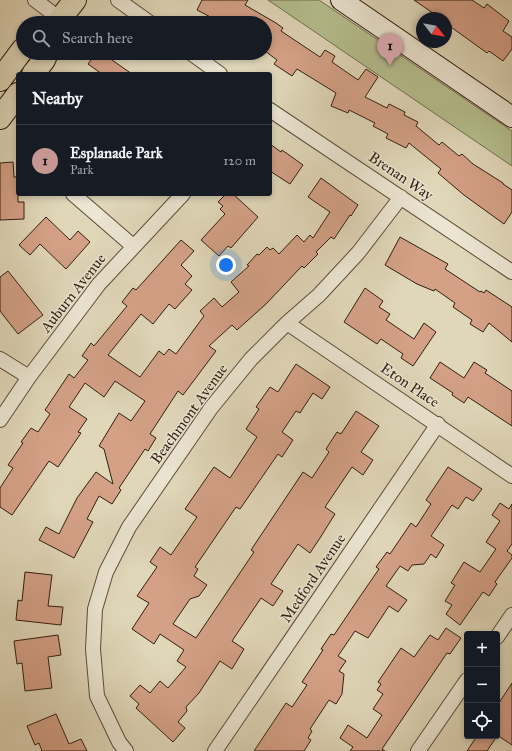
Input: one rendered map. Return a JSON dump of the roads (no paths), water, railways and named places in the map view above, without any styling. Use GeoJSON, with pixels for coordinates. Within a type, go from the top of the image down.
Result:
{"type":"FeatureCollection","features":[{"type":"Feature","properties":{"kind":"main road"},"geometry":{"type":"LineString","coordinates":[[62,16],[75,0]]}},
{"type":"Feature","properties":{"kind":"main road"},"geometry":{"type":"LineString","coordinates":[[0,80],[16,58]]}},
{"type":"Feature","properties":{"kind":"main road"},"geometry":{"type":"LineString","coordinates":[[35,72],[44,60]]}},
{"type":"Feature","properties":{"kind":"main road"},"geometry":{"type":"LineString","coordinates":[[0,118],[16,97]]}},
{"type":"Feature","properties":{"kind":"street"},"geometry":{"type":"LineString","coordinates":[[35,0],[51,16]]}},
{"type":"Feature","properties":{"kind":"street"},"geometry":{"type":"LineString","coordinates":[[118,0],[140,16]]}},
{"type":"Feature","properties":{"kind":"street"},"geometry":{"type":"LineString","coordinates":[[341,0],[512,117]]}},
{"type":"Feature","properties":{"kind":"street"},"geometry":{"type":"LineString","coordinates":[[201,60],[217,72]]}},
{"type":"Feature","properties":{"kind":"street","name":"Brenan Way"},"geometry":{"type":"LineString","coordinates":[[272,111],[512,272]]}},
{"type":"Feature","properties":{"kind":"street"},"geometry":{"type":"LineString","coordinates":[[75,196],[133,246]]}},
{"type":"Feature","properties":{"kind":"street","name":"Auburn Avenue"},"geometry":{"type":"LineString","coordinates":[[0,420],[29,377],[98,284],[181,196]]}},
{"type":"Feature","properties":{"kind":"street","name":"Beachmont Avenue"},"geometry":{"type":"LineString","coordinates":[[126,751],[119,742],[97,696],[94,649],[95,609],[106,572],[129,527],[211,408],[252,359],[319,295],[358,253],[401,197]]}},
{"type":"Feature","properties":{"kind":"street","name":"Eton Place"},"geometry":{"type":"LineString","coordinates":[[288,323],[438,424],[512,476]]}},
{"type":"Feature","properties":{"kind":"street"},"geometry":{"type":"LineString","coordinates":[[0,359],[29,377]]}},
{"type":"Feature","properties":{"kind":"street","name":"Medford Avenue"},"geometry":{"type":"LineString","coordinates":[[215,751],[438,424]]}},
{"type":"Feature","properties":{"kind":"street"},"geometry":{"type":"LineString","coordinates":[[500,633],[512,615]]}},
{"type":"Feature","properties":{"kind":"street"},"geometry":{"type":"LineString","coordinates":[[418,751],[464,684]]}},
{"type":"Feature","properties":{"kind":"place","name":"Esplanade Park"},"geometry":{"type":"Point","coordinates":[390,66]}}]}
